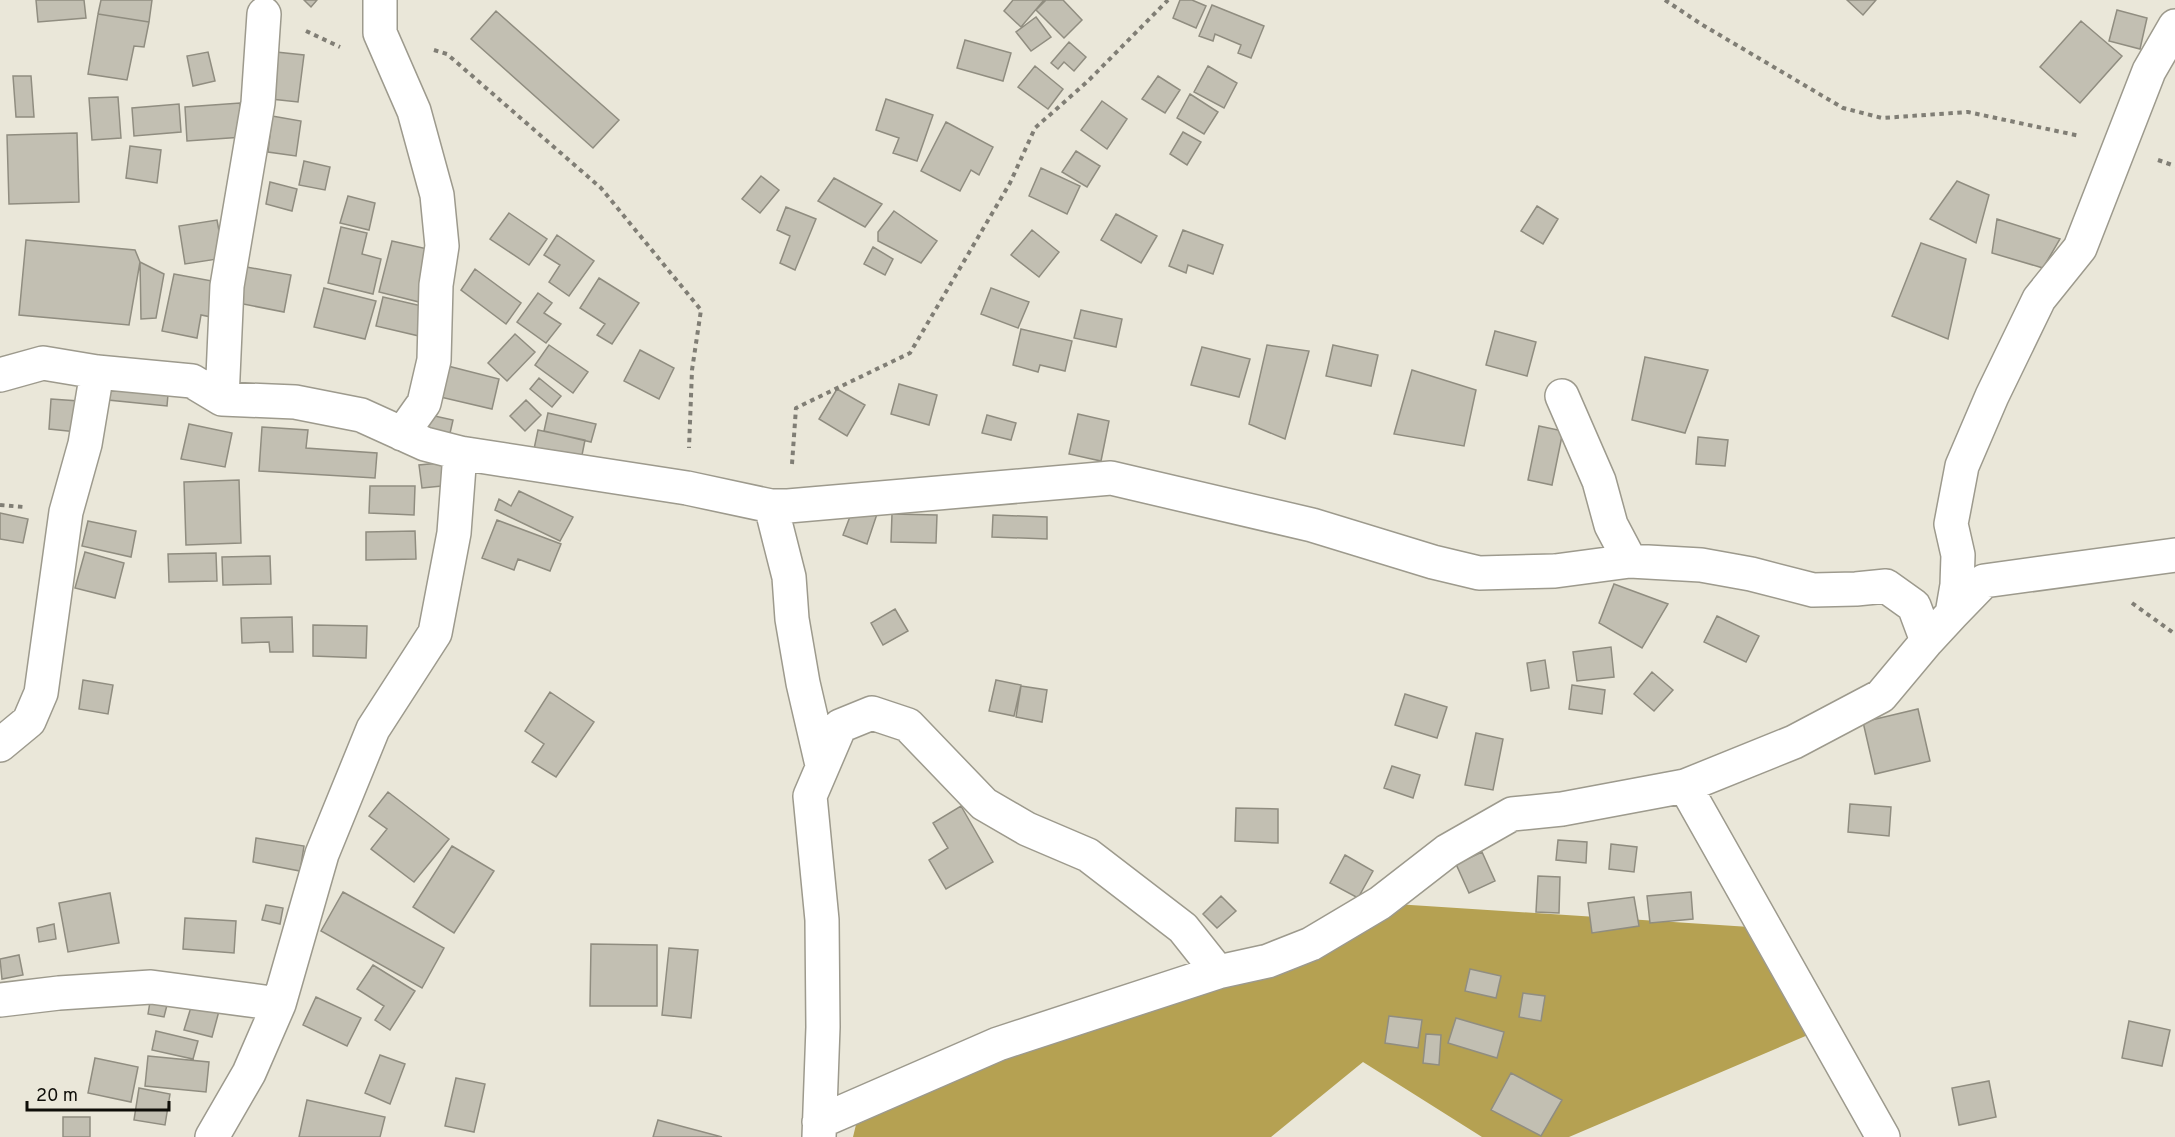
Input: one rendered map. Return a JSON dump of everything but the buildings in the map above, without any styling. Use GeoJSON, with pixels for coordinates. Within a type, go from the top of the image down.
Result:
{"type":"FeatureCollection","features":[{"type":"Feature","properties":{"kind":"street"},"geometry":{"type":"LineString","coordinates":[[380,0],[380,33],[414,111],[423,141],[436,195],[442,246],[436,285],[434,360],[424,403],[402,434]]}},
{"type":"Feature","properties":{"kind":"street"},"geometry":{"type":"LineString","coordinates":[[222,399],[227,286],[258,103],[264,14]]}},
{"type":"Feature","properties":{"kind":"street"},"geometry":{"type":"LineString","coordinates":[[1953,614],[1958,555],[1951,524],[1962,466],[1992,396],[2039,299],[2080,248],[2149,71],[2175,26]]}},
{"type":"Feature","properties":{"kind":"street"},"geometry":{"type":"LineString","coordinates":[[0,375],[43,363],[97,372],[192,381],[222,399],[295,402],[361,415],[425,444],[460,453],[687,488],[780,506],[1112,478],[1312,525],[1433,562],[1479,573],[1555,571],[1630,561],[1701,565],[1751,574],[1813,590],[1886,586],[1914,606],[1927,641]]}},
{"type":"Feature","properties":{"kind":"street"},"geometry":{"type":"LineString","coordinates":[[0,745],[29,721],[41,693],[66,512],[85,444],[97,372]]}},
{"type":"Feature","properties":{"kind":"street"},"geometry":{"type":"LineString","coordinates":[[1562,396],[1599,481],[1611,525],[1630,561]]}},
{"type":"Feature","properties":{"kind":"street"},"geometry":{"type":"LineString","coordinates":[[212,1137],[249,1073],[279,1004],[322,854],[374,729],[435,633],[454,533],[460,453]]}},
{"type":"Feature","properties":{"kind":"street"},"geometry":{"type":"LineString","coordinates":[[780,506],[792,620],[802,683],[822,765]]}},
{"type":"Feature","properties":{"kind":"street"},"geometry":{"type":"LineString","coordinates":[[1218,972],[1183,928],[1088,855],[1027,829],[984,804],[908,725],[872,713],[840,726],[810,796],[822,920],[823,1027],[819,1130],[998,1044],[1218,972],[1268,961],[1311,944],[1380,903],[1447,851],[1512,814],[1562,809],[1684,786],[1794,742],[1881,696],[1927,641],[1984,581],[2175,555]]}},
{"type":"Feature","properties":{"kind":"street"},"geometry":{"type":"LineString","coordinates":[[1684,786],[1883,1137]]}},
{"type":"Feature","properties":{"kind":"street"},"geometry":{"type":"LineString","coordinates":[[0,1000],[59,993],[151,987],[279,1004]]}},
{"type":"Feature","properties":{"kind":"path"},"geometry":{"type":"LineString","coordinates":[[780,506],[796,408],[910,353],[1010,183],[1035,128],[1088,81],[1168,0]]}},
{"type":"Feature","properties":{"kind":"path"},"geometry":{"type":"LineString","coordinates":[[1665,0],[1701,24],[1843,108],[1882,118],[1968,112],[2121,146],[2175,166]]}},
{"type":"Feature","properties":{"kind":"path"},"geometry":{"type":"LineString","coordinates":[[264,14],[292,24],[397,74]]}},
{"type":"Feature","properties":{"kind":"path"},"geometry":{"type":"LineString","coordinates":[[380,33],[447,54],[601,188],[702,310],[692,370],[687,488]]}},
{"type":"Feature","properties":{"kind":"shaded area"},"geometry":{"type":"Polygon","coordinates":[[[1380,903],[1765,928],[1822,1029],[1569,1137],[1482,1137],[1363,1062],[1271,1137],[853,1137],[861,1104],[1380,903]]]}}]}
